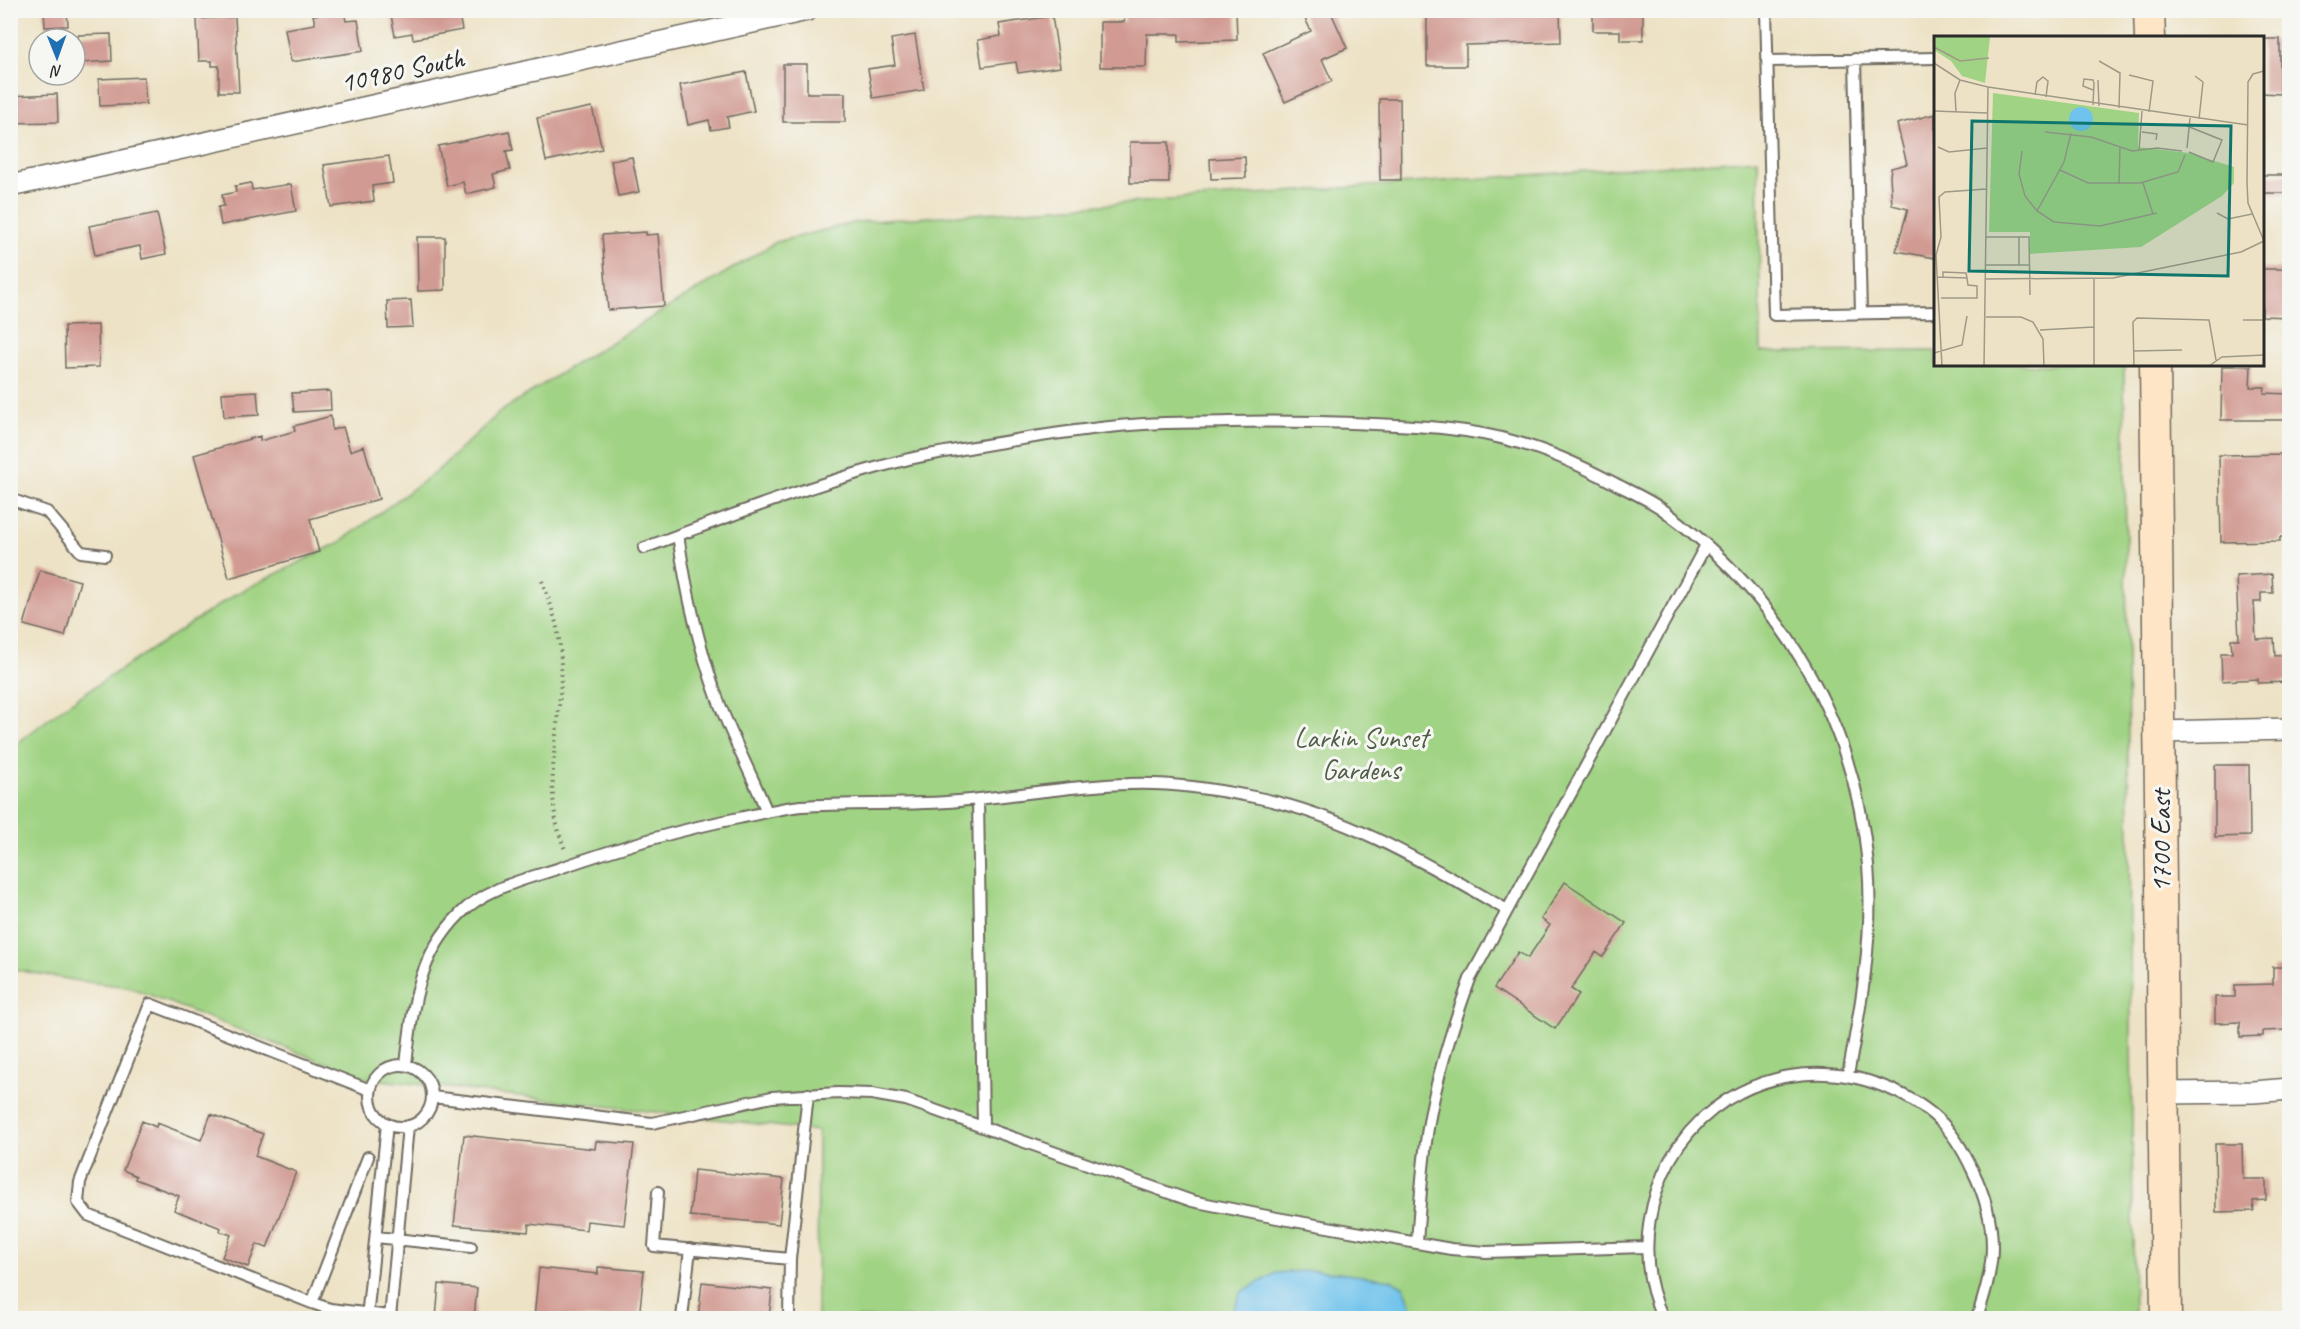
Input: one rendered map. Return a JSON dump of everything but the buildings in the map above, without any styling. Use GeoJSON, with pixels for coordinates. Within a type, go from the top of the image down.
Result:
{"type":"FeatureCollection","features":[{"type":"Feature","properties":{"kind":"main road"},"geometry":{"type":"LineString","coordinates":[[2149,10],[2150,36]]}},
{"type":"Feature","properties":{"kind":"main road","name":"1700 East"},"geometry":{"type":"LineString","coordinates":[[2155,366],[2166,1318]]}},
{"type":"Feature","properties":{"kind":"street","name":"10980 South"},"geometry":{"type":"LineString","coordinates":[[10,186],[807,10]]}},
{"type":"Feature","properties":{"kind":"street"},"geometry":{"type":"LineString","coordinates":[[2159,732],[2289,729]]}},
{"type":"Feature","properties":{"kind":"street"},"geometry":{"type":"LineString","coordinates":[[2163,1093],[2253,1092],[2289,1089]]}},
{"type":"Feature","properties":{"kind":"lane"},"geometry":{"type":"LineString","coordinates":[[1766,10],[1774,315],[1934,312]]}},
{"type":"Feature","properties":{"kind":"lane"},"geometry":{"type":"LineString","coordinates":[[1767,61],[1934,58]]}},
{"type":"Feature","properties":{"kind":"lane"},"geometry":{"type":"LineString","coordinates":[[1855,59],[1861,313]]}},
{"type":"Feature","properties":{"kind":"lane"},"geometry":{"type":"LineString","coordinates":[[644,548],[782,496],[904,460],[1040,435],[1146,424],[1271,421],[1439,427],[1515,441],[1552,453],[1659,507],[1706,545],[1755,593],[1795,647],[1814,678],[1851,771],[1862,818],[1867,856],[1869,916],[1866,964],[1848,1076]]}},
{"type":"Feature","properties":{"kind":"lane"},"geometry":{"type":"LineString","coordinates":[[10,499],[47,512],[81,552],[105,555]]}},
{"type":"Feature","properties":{"kind":"lane"},"geometry":{"type":"LineString","coordinates":[[678,535],[684,581],[697,638],[718,699],[767,812]]}},
{"type":"Feature","properties":{"kind":"lane"},"geometry":{"type":"LineString","coordinates":[[1417,1242],[1428,1127],[1450,1033],[1470,979],[1706,545]]}},
{"type":"Feature","properties":{"kind":"lane"},"geometry":{"type":"LineString","coordinates":[[406,1064],[418,982],[429,955],[462,911],[489,894],[622,846],[692,827],[808,806],[956,801],[1073,787],[1132,783],[1194,788],[1256,797],[1319,816],[1378,839],[1507,909]]}},
{"type":"Feature","properties":{"kind":"lane"},"geometry":{"type":"LineString","coordinates":[[978,799],[983,1127]]}},
{"type":"Feature","properties":{"kind":"lane"},"geometry":{"type":"LineString","coordinates":[[370,1090],[150,1004],[80,1182],[78,1202],[88,1215],[330,1309],[368,1316],[390,1317],[408,1126]]}},
{"type":"Feature","properties":{"kind":"lane"},"geometry":{"type":"LineString","coordinates":[[398,1064],[406,1064],[426,1078],[432,1097],[430,1107],[417,1123],[408,1126],[387,1124],[373,1110],[370,1090],[374,1080],[381,1072],[398,1064]]}},
{"type":"Feature","properties":{"kind":"lane"},"geometry":{"type":"LineString","coordinates":[[1663,1318],[1649,1277],[1645,1247],[1651,1209],[1671,1156],[1683,1138],[1705,1116],[1733,1095],[1765,1080],[1807,1073],[1848,1076],[1889,1088],[1917,1102],[1940,1121],[1965,1153],[1982,1189],[1989,1218],[1992,1248],[1986,1290],[1977,1318]]}},
{"type":"Feature","properties":{"kind":"lane"},"geometry":{"type":"LineString","coordinates":[[432,1097],[652,1123],[772,1097],[808,1094],[872,1095],[906,1100],[1192,1201],[1417,1242],[1486,1252],[1645,1247]]}},
{"type":"Feature","properties":{"kind":"lane"},"geometry":{"type":"LineString","coordinates":[[789,1318],[790,1259],[808,1094]]}},
{"type":"Feature","properties":{"kind":"lane"},"geometry":{"type":"LineString","coordinates":[[368,1316],[387,1124]]}},
{"type":"Feature","properties":{"kind":"lane"},"geometry":{"type":"LineString","coordinates":[[312,1302],[368,1157]]}},
{"type":"Feature","properties":{"kind":"lane"},"geometry":{"type":"LineString","coordinates":[[383,1163],[404,1166]]}},
{"type":"Feature","properties":{"kind":"lane"},"geometry":{"type":"LineString","coordinates":[[658,1191],[654,1245],[790,1259]]}},
{"type":"Feature","properties":{"kind":"lane"},"geometry":{"type":"LineString","coordinates":[[376,1237],[471,1247]]}},
{"type":"Feature","properties":{"kind":"lane"},"geometry":{"type":"LineString","coordinates":[[682,1318],[690,1249]]}},
{"type":"Feature","properties":{"kind":"path"},"geometry":{"type":"LineString","coordinates":[[542,581],[561,648],[551,781],[554,817],[571,864]]}},
{"type":"Feature","properties":{"kind":"green space","name":"Larkin Sunset Gardens"},"geometry":{"type":"Polygon","coordinates":[[[1758,159],[1761,352],[1934,351],[1934,366],[2124,366],[2134,1318],[817,1318],[818,1131],[364,1078],[129,987],[11,969],[11,748],[65,706],[234,595],[340,542],[437,471],[500,412],[567,369],[776,242],[857,222],[1758,159]]]}},
{"type":"Feature","properties":{"kind":"water"},"geometry":{"type":"Polygon","coordinates":[[[1316,1270],[1392,1280],[1404,1287],[1416,1318],[1230,1318],[1241,1292],[1276,1273],[1316,1270]]]}}]}
